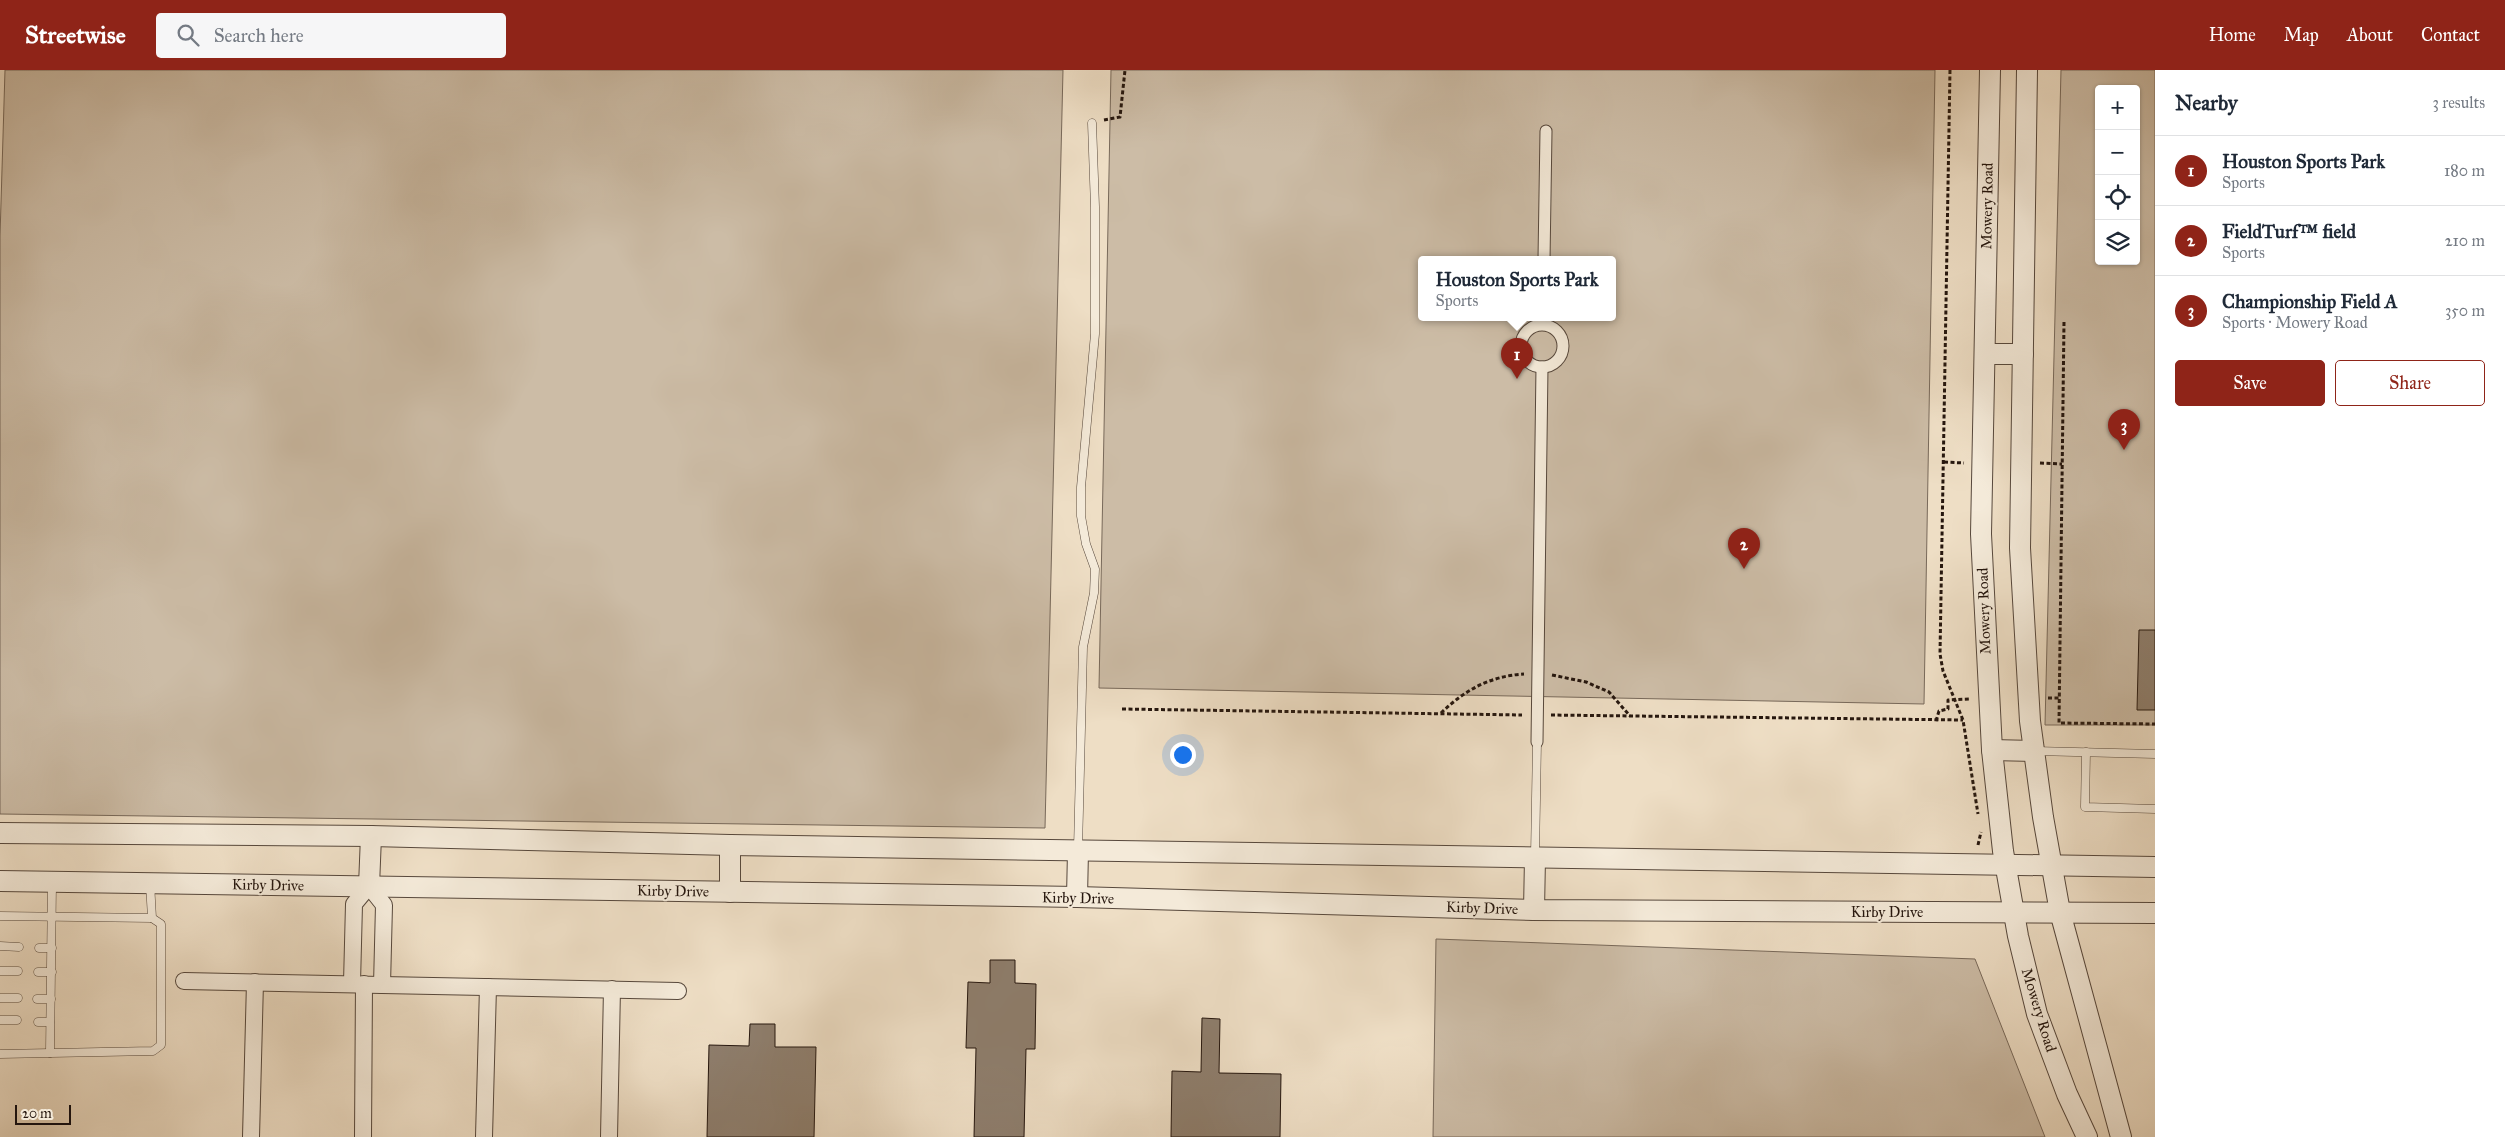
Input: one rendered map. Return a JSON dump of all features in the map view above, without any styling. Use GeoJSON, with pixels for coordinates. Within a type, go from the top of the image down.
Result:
{"type":"FeatureCollection","features":[{"type":"Feature","properties":{"kind":"street","name":"Mowery Road"},"geometry":{"type":"LineString","coordinates":[[1990,70],[1981,534],[1992,750],[2005,865],[2013,913],[2038,1014],[2067,1094],[2087,1137]]}},
{"type":"Feature","properties":{"kind":"street"},"geometry":{"type":"LineString","coordinates":[[2027,70],[2020,548],[2023,632],[2034,750],[2060,912],[2121,1137]]}},
{"type":"Feature","properties":{"kind":"street"},"geometry":{"type":"LineString","coordinates":[[1544,256],[1546,131]]}},
{"type":"Feature","properties":{"kind":"street"},"geometry":{"type":"LineString","coordinates":[[1544,321],[1560,336],[1562,350],[1555,362],[1542,367],[1535,366],[1524,358],[1520,345],[1525,333],[1530,328],[1544,321]]}},
{"type":"Feature","properties":{"kind":"street"},"geometry":{"type":"LineString","coordinates":[[1985,354],[2023,354]]}},
{"type":"Feature","properties":{"kind":"street"},"geometry":{"type":"LineString","coordinates":[[1537,742],[1542,367]]}},
{"type":"Feature","properties":{"kind":"street"},"geometry":{"type":"LineString","coordinates":[[1992,750],[2034,750]]}},
{"type":"Feature","properties":{"kind":"street"},"geometry":{"type":"LineString","coordinates":[[0,834],[371,836],[730,845],[2155,867]]}},
{"type":"Feature","properties":{"kind":"street"},"geometry":{"type":"LineString","coordinates":[[363,1137],[354,904],[369,886],[371,836]]}},
{"type":"Feature","properties":{"kind":"street"},"geometry":{"type":"LineString","coordinates":[[730,845],[730,892]]}},
{"type":"Feature","properties":{"kind":"street"},"geometry":{"type":"LineString","coordinates":[[1077,897],[1078,851]]}},
{"type":"Feature","properties":{"kind":"street"},"geometry":{"type":"LineString","coordinates":[[1534,910],[1535,858]]}},
{"type":"Feature","properties":{"kind":"street","name":"Kirby Drive"},"geometry":{"type":"LineString","coordinates":[[0,882],[1077,897],[1534,910],[2155,914]]}},
{"type":"Feature","properties":{"kind":"street"},"geometry":{"type":"LineString","coordinates":[[369,886],[384,905],[382,985]]}},
{"type":"Feature","properties":{"kind":"street"},"geometry":{"type":"LineString","coordinates":[[184,981],[678,990]]}},
{"type":"Feature","properties":{"kind":"street"},"geometry":{"type":"LineString","coordinates":[[251,1137],[255,982]]}},
{"type":"Feature","properties":{"kind":"street"},"geometry":{"type":"LineString","coordinates":[[484,1137],[488,987]]}},
{"type":"Feature","properties":{"kind":"street"},"geometry":{"type":"LineString","coordinates":[[609,1137],[612,989]]}},
{"type":"Feature","properties":{"kind":"lane"},"geometry":{"type":"LineString","coordinates":[[1078,851],[1083,647],[1094,593],[1095,569],[1086,544],[1081,516],[1081,487],[1095,334],[1095,208],[1092,123]]}},
{"type":"Feature","properties":{"kind":"lane"},"geometry":{"type":"LineString","coordinates":[[1535,858],[1537,742]]}},
{"type":"Feature","properties":{"kind":"lane"},"geometry":{"type":"LineString","coordinates":[[2034,750],[2155,754]]}},
{"type":"Feature","properties":{"kind":"lane"},"geometry":{"type":"LineString","coordinates":[[2086,752],[2085,807],[2155,809]]}},
{"type":"Feature","properties":{"kind":"lane"},"geometry":{"type":"LineString","coordinates":[[50,1053],[52,882]]}},
{"type":"Feature","properties":{"kind":"lane"},"geometry":{"type":"LineString","coordinates":[[150,883],[152,918]]}},
{"type":"Feature","properties":{"kind":"lane"},"geometry":{"type":"LineString","coordinates":[[0,916],[152,918],[161,924],[161,1045],[153,1052],[0,1054]]}},
{"type":"Feature","properties":{"kind":"lane"},"geometry":{"type":"LineString","coordinates":[[0,946],[19,947]]}},
{"type":"Feature","properties":{"kind":"lane"},"geometry":{"type":"LineString","coordinates":[[39,948],[52,948]]}},
{"type":"Feature","properties":{"kind":"lane"},"geometry":{"type":"LineString","coordinates":[[0,971],[18,971]]}},
{"type":"Feature","properties":{"kind":"lane"},"geometry":{"type":"LineString","coordinates":[[38,972],[52,972]]}},
{"type":"Feature","properties":{"kind":"lane"},"geometry":{"type":"LineString","coordinates":[[0,998],[18,998]]}},
{"type":"Feature","properties":{"kind":"lane"},"geometry":{"type":"LineString","coordinates":[[37,999],[51,1000]]}},
{"type":"Feature","properties":{"kind":"lane"},"geometry":{"type":"LineString","coordinates":[[0,1020],[17,1020]]}},
{"type":"Feature","properties":{"kind":"lane"},"geometry":{"type":"LineString","coordinates":[[38,1022],[50,1022]]}},
{"type":"Feature","properties":{"kind":"path"},"geometry":{"type":"LineString","coordinates":[[1092,123],[1120,117],[1125,70]]}},
{"type":"Feature","properties":{"kind":"path"},"geometry":{"type":"LineString","coordinates":[[1950,70],[1940,654],[1943,671],[1963,720],[1978,815]]}},
{"type":"Feature","properties":{"kind":"path"},"geometry":{"type":"LineString","coordinates":[[2064,322],[2059,723],[2155,724]]}},
{"type":"Feature","properties":{"kind":"path"},"geometry":{"type":"LineString","coordinates":[[1944,462],[1970,463]]}},
{"type":"Feature","properties":{"kind":"path"},"geometry":{"type":"LineString","coordinates":[[2033,463],[2062,464]]}},
{"type":"Feature","properties":{"kind":"path"},"geometry":{"type":"LineString","coordinates":[[1936,721],[1939,711],[1948,709],[1948,700],[1976,699]]}},
{"type":"Feature","properties":{"kind":"path"},"geometry":{"type":"LineString","coordinates":[[1979,824],[1981,834],[1977,843],[1980,847]]}},
{"type":"Feature","properties":{"kind":"shaded area"},"geometry":{"type":"Polygon","coordinates":[[[5,70],[1063,70],[1045,828],[0,814],[0,236],[5,70]]]}},
{"type":"Feature","properties":{"kind":"shaded area"},"geometry":{"type":"Polygon","coordinates":[[[1111,70],[1935,70],[1924,704],[1099,688],[1111,70]]]}},
{"type":"Feature","properties":{"kind":"shaded area"},"geometry":{"type":"Polygon","coordinates":[[[2061,70],[2155,70],[2155,725],[2045,725],[2061,70]]]}},
{"type":"Feature","properties":{"kind":"shaded area"},"geometry":{"type":"Polygon","coordinates":[[[1436,939],[1975,959],[2045,1137],[1433,1137],[1436,939]]]}},
{"type":"Feature","properties":{"kind":"building"},"geometry":{"type":"Polygon","coordinates":[[[2139,630],[2155,630],[2155,710],[2137,710],[2139,630]]]}},
{"type":"Feature","properties":{"kind":"building"},"geometry":{"type":"Polygon","coordinates":[[[990,960],[1015,960],[1015,983],[1036,984],[1035,1049],[1026,1049],[1024,1137],[974,1137],[976,1048],[966,1048],[968,982],[990,983],[990,960]]]}},
{"type":"Feature","properties":{"kind":"building"},"geometry":{"type":"Polygon","coordinates":[[[1202,1018],[1220,1019],[1219,1073],[1281,1074],[1280,1137],[1171,1137],[1172,1071],[1201,1072],[1202,1018]]]}},
{"type":"Feature","properties":{"kind":"building"},"geometry":{"type":"Polygon","coordinates":[[[750,1024],[775,1024],[775,1047],[816,1047],[814,1137],[707,1137],[709,1045],[749,1046],[750,1024]]]}},
{"type":"Feature","properties":{"kind":"place","name":"Houston Sports Park"},"geometry":{"type":"Point","coordinates":[1517,379]}},
{"type":"Feature","properties":{"kind":"place","name":"Championship Field A"},"geometry":{"type":"Point","coordinates":[2124,450]}},
{"type":"Feature","properties":{"kind":"place","name":"FieldTurf™ field"},"geometry":{"type":"Point","coordinates":[1744,569]}}]}
